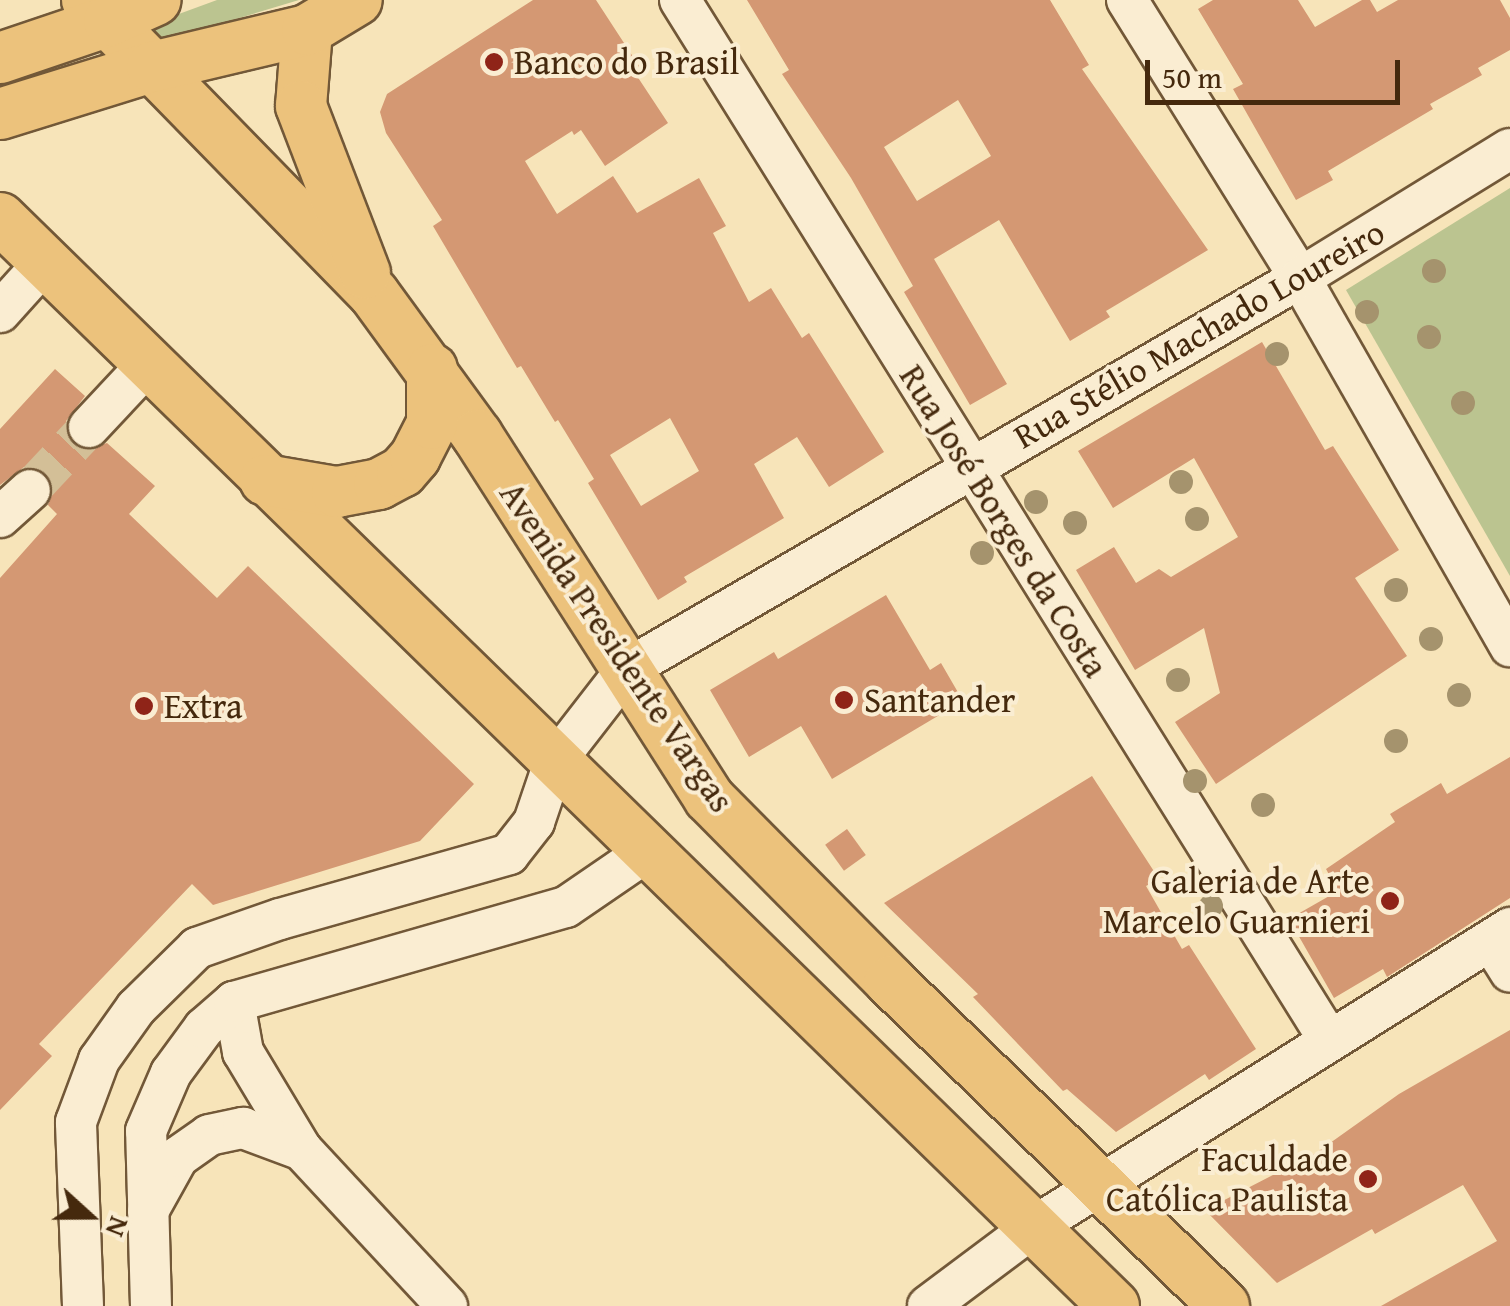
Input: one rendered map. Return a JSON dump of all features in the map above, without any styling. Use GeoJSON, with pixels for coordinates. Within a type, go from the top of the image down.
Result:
{"type":"FeatureCollection","features":[{"type":"Feature","properties":{"kind":"main road"},"geometry":{"type":"LineString","coordinates":[[0,58],[98,10],[156,0]]}},
{"type":"Feature","properties":{"kind":"main road"},"geometry":{"type":"LineString","coordinates":[[0,114],[152,67],[308,30],[357,0]]}},
{"type":"Feature","properties":{"kind":"main road","name":"Avenida Presidente Vargas"},"geometry":{"type":"LineString","coordinates":[[98,10],[374,294],[432,369],[709,798],[1224,1306]]}},
{"type":"Feature","properties":{"kind":"main road"},"geometry":{"type":"LineString","coordinates":[[308,30],[301,106],[374,294]]}},
{"type":"Feature","properties":{"kind":"main road"},"geometry":{"type":"LineString","coordinates":[[0,218],[1114,1306]]}},
{"type":"Feature","properties":{"kind":"main road"},"geometry":{"type":"LineString","coordinates":[[265,480],[337,492],[379,484],[402,472],[415,458],[432,424],[432,369]]}},
{"type":"Feature","properties":{"kind":"street","name":"Rua José Borges da Costa"},"geometry":{"type":"LineString","coordinates":[[680,0],[1329,1040]]}},
{"type":"Feature","properties":{"kind":"street"},"geometry":{"type":"LineString","coordinates":[[1128,0],[1300,278],[1510,646]]}},
{"type":"Feature","properties":{"kind":"street","name":"Rua Stélio Machado Loureiro"},"geometry":{"type":"LineString","coordinates":[[83,1306],[76,1122],[99,1060],[136,1008],[197,948],[280,919],[510,854],[534,822],[554,762],[626,668],[1300,278],[1510,148]]}},
{"type":"Feature","properties":{"kind":"street"},"geometry":{"type":"LineString","coordinates":[[0,312],[45,262]]}},
{"type":"Feature","properties":{"kind":"street"},"geometry":{"type":"LineString","coordinates":[[89,427],[148,364]]}},
{"type":"Feature","properties":{"kind":"street"},"geometry":{"type":"LineString","coordinates":[[0,517],[30,490]]}},
{"type":"Feature","properties":{"kind":"street"},"geometry":{"type":"LineString","coordinates":[[151,1306],[146,1130],[171,1073],[204,1028],[234,1002],[566,907],[645,852]]}},
{"type":"Feature","properties":{"kind":"street"},"geometry":{"type":"LineString","coordinates":[[280,919],[295,985]]}},
{"type":"Feature","properties":{"kind":"street"},"geometry":{"type":"LineString","coordinates":[[928,1306],[1036,1226],[1329,1040],[1504,947]]}},
{"type":"Feature","properties":{"kind":"street"},"geometry":{"type":"LineString","coordinates":[[234,1002],[243,1052],[302,1150],[447,1306]]}},
{"type":"Feature","properties":{"kind":"street"},"geometry":{"type":"LineString","coordinates":[[148,1211],[178,1157],[209,1134],[244,1128],[302,1150]]}},
{"type":"Feature","properties":{"kind":"green space"},"geometry":{"type":"Polygon","coordinates":[[[217,0],[299,0],[153,44],[138,29],[217,0]]]}},
{"type":"Feature","properties":{"kind":"green space"},"geometry":{"type":"Polygon","coordinates":[[[1510,188],[1510,576],[1346,290],[1510,188]]]}},
{"type":"Feature","properties":{"kind":"building"},"geometry":{"type":"Polygon","coordinates":[[[533,0],[596,0],[639,66],[633,70],[668,123],[605,166],[581,130],[574,135],[572,131],[525,161],[557,214],[613,176],[637,213],[699,178],[726,226],[713,233],[749,302],[771,288],[802,338],[809,333],[884,452],[829,487],[797,437],[754,464],[784,518],[684,577],[687,582],[658,600],[588,483],[594,479],[521,366],[517,368],[433,226],[442,220],[386,133],[380,112],[387,94],[533,0]],[[670,418],[610,455],[641,506],[699,471],[670,418]]]}},
{"type":"Feature","properties":{"kind":"building"},"geometry":{"type":"Polygon","coordinates":[[[747,0],[1050,0],[1089,65],[1082,69],[1208,250],[1106,311],[1110,317],[1070,341],[999,220],[934,259],[1007,384],[970,405],[904,292],[913,286],[851,178],[782,74],[789,70],[747,0]],[[958,100],[884,147],[917,201],[991,156],[958,100]]]}},
{"type":"Feature","properties":{"kind":"building"},"geometry":{"type":"Polygon","coordinates":[[[1213,0],[1298,0],[1315,27],[1362,0],[1370,0],[1377,12],[1398,0],[1500,0],[1510,18],[1510,50],[1478,68],[1482,75],[1430,104],[1433,109],[1328,171],[1333,180],[1296,200],[1233,89],[1243,84],[1198,9],[1213,0]]]}},
{"type":"Feature","properties":{"kind":"building"},"geometry":{"type":"Polygon","coordinates":[[[1262,342],[1325,450],[1333,446],[1399,550],[1355,578],[1407,656],[1216,784],[1175,722],[1220,693],[1204,628],[1135,670],[1076,570],[1114,547],[1136,583],[1159,569],[1171,577],[1238,537],[1194,458],[1113,508],[1078,451],[1262,342]]]}},
{"type":"Feature","properties":{"kind":"building"},"geometry":{"type":"Polygon","coordinates":[[[55,369],[85,396],[66,421],[72,444],[85,450],[107,443],[155,486],[129,514],[217,598],[248,566],[474,784],[420,841],[213,905],[192,884],[39,1044],[52,1056],[0,1110],[0,578],[57,514],[48,505],[53,484],[38,468],[24,467],[0,485],[0,429],[55,369]]]}},
{"type":"Feature","properties":{"kind":"building"},"geometry":{"type":"Polygon","coordinates":[[[886,595],[930,670],[941,663],[963,701],[832,779],[801,726],[749,757],[710,690],[774,652],[778,659],[886,595]]]}},
{"type":"Feature","properties":{"kind":"building"},"geometry":{"type":"Polygon","coordinates":[[[1510,757],[1510,898],[1387,977],[1383,969],[1334,998],[1289,919],[1338,891],[1326,869],[1395,822],[1390,814],[1441,783],[1447,794],[1510,757]]]}},
{"type":"Feature","properties":{"kind":"building"},"geometry":{"type":"Polygon","coordinates":[[[1092,776],[1159,879],[1146,886],[1182,949],[1189,945],[1256,1049],[1209,1080],[1205,1074],[1116,1132],[1067,1089],[1063,1091],[973,997],[978,994],[884,903],[1092,776]]]}},
{"type":"Feature","properties":{"kind":"building"},"geometry":{"type":"Polygon","coordinates":[[[847,829],[866,855],[844,871],[825,845],[847,829]]]}},
{"type":"Feature","properties":{"kind":"building"},"geometry":{"type":"Polygon","coordinates":[[[1510,1030],[1510,1306],[1381,1306],[1497,1241],[1463,1185],[1375,1234],[1372,1229],[1277,1283],[1205,1210],[1316,1153],[1399,1094],[1510,1030]]]}},
{"type":"Feature","properties":{"kind":"tunnel"},"geometry":{"type":"LineString","coordinates":[[30,490],[89,427]]}},
{"type":"Feature","properties":{"kind":"place","name":"Banco do Brasil"},"geometry":{"type":"Point","coordinates":[494,62]}},
{"type":"Feature","properties":{"kind":"place","name":"Santander"},"geometry":{"type":"Point","coordinates":[844,700]}},
{"type":"Feature","properties":{"kind":"place","name":"Extra"},"geometry":{"type":"Point","coordinates":[144,706]}},
{"type":"Feature","properties":{"kind":"place","name":"Galeria de Arte Marcelo Guarnieri"},"geometry":{"type":"Point","coordinates":[1390,901]}},
{"type":"Feature","properties":{"kind":"place","name":"Faculdade Católica Paulista"},"geometry":{"type":"Point","coordinates":[1368,1179]}}]}
